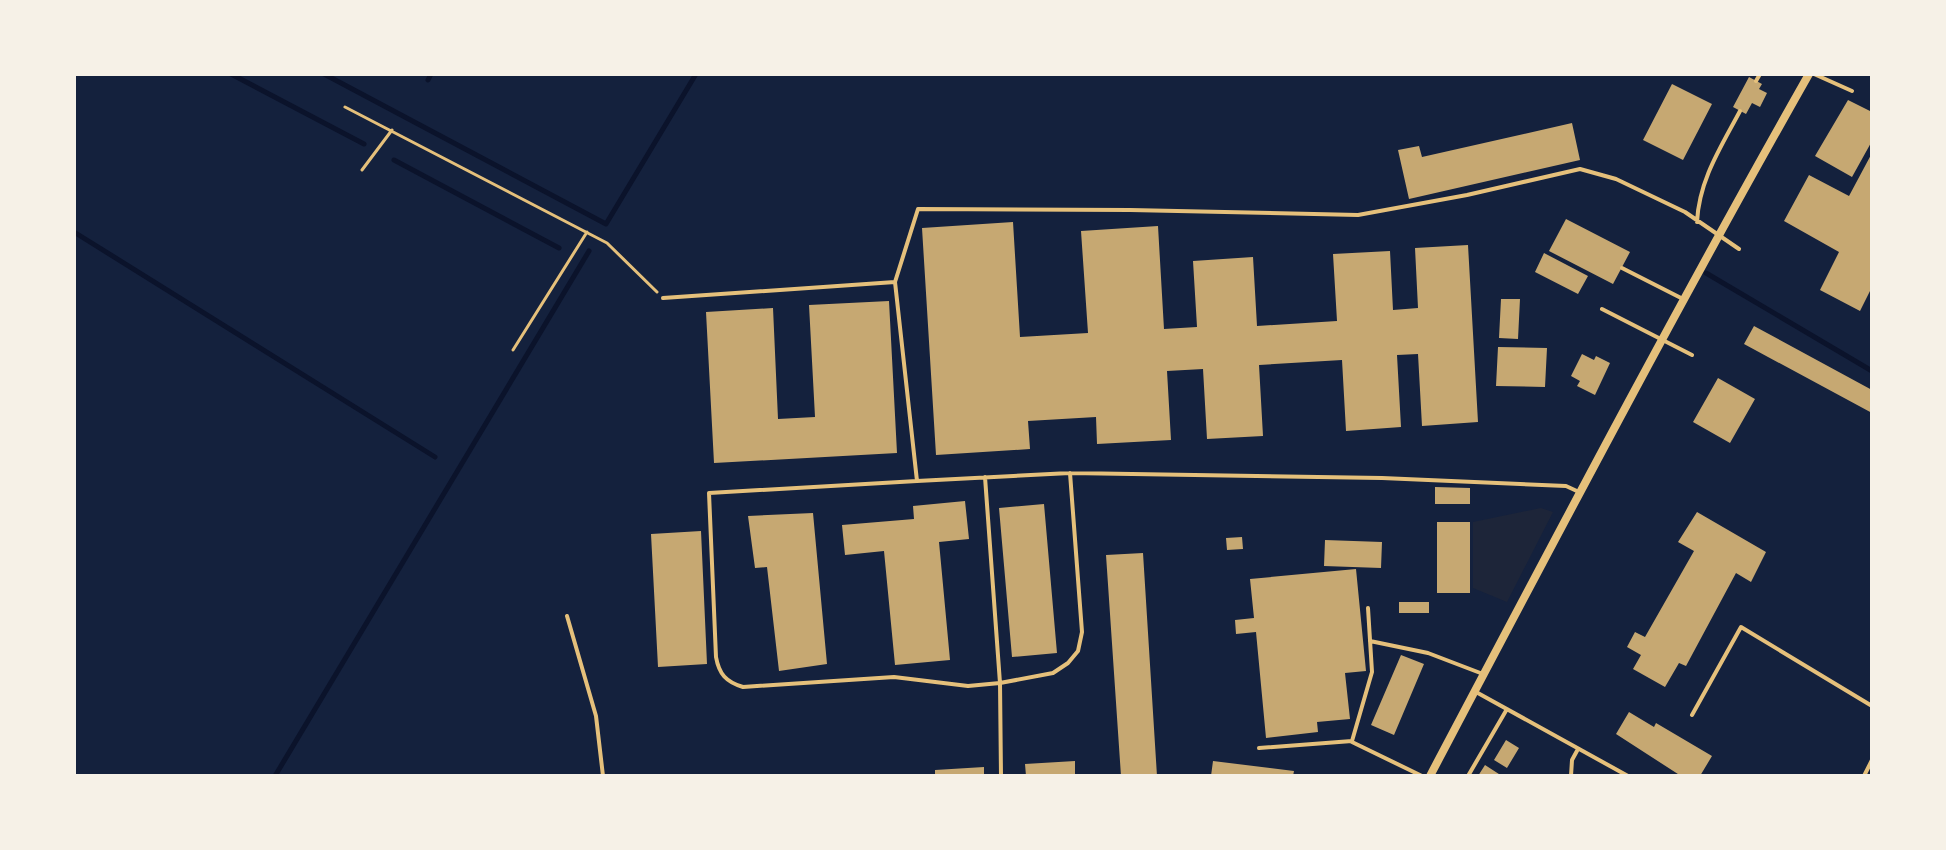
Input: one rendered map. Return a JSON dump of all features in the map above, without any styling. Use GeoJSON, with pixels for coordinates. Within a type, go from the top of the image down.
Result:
{"type":"FeatureCollection","features":[{"type":"Feature","properties":{"kind":"street"},"geometry":{"type":"LineString","coordinates":[[1430,776],[1661,339],[1811,74]]}},
{"type":"Feature","properties":{"kind":"lane"},"geometry":{"type":"LineString","coordinates":[[1756,81],[1760,74]]}},
{"type":"Feature","properties":{"kind":"lane"},"geometry":{"type":"LineString","coordinates":[[1811,74],[1852,91]]}},
{"type":"Feature","properties":{"kind":"lane"},"geometry":{"type":"LineString","coordinates":[[1697,222],[1700,192],[1740,111]]}},
{"type":"Feature","properties":{"kind":"lane"},"geometry":{"type":"LineString","coordinates":[[917,481],[895,282],[918,209],[1358,215],[1467,195],[1580,169],[1616,179],[1685,212],[1739,249]]}},
{"type":"Feature","properties":{"kind":"lane"},"geometry":{"type":"LineString","coordinates":[[1622,268],[1683,299]]}},
{"type":"Feature","properties":{"kind":"lane"},"geometry":{"type":"LineString","coordinates":[[663,298],[895,282]]}},
{"type":"Feature","properties":{"kind":"lane"},"geometry":{"type":"LineString","coordinates":[[1602,309],[1692,355]]}},
{"type":"Feature","properties":{"kind":"lane"},"geometry":{"type":"LineString","coordinates":[[1070,473],[1082,632],[1078,651],[1068,663],[1053,673],[968,686],[894,677],[743,687],[729,683],[719,671],[709,493],[1070,473],[1382,478],[1566,486],[1579,492]]}},
{"type":"Feature","properties":{"kind":"lane"},"geometry":{"type":"LineString","coordinates":[[985,477],[1000,683],[1001,776]]}},
{"type":"Feature","properties":{"kind":"lane"},"geometry":{"type":"LineString","coordinates":[[1352,741],[1372,672],[1368,608]]}},
{"type":"Feature","properties":{"kind":"lane"},"geometry":{"type":"LineString","coordinates":[[567,616],[596,716],[603,776]]}},
{"type":"Feature","properties":{"kind":"lane"},"geometry":{"type":"LineString","coordinates":[[1692,715],[1741,627],[1872,706]]}},
{"type":"Feature","properties":{"kind":"lane"},"geometry":{"type":"LineString","coordinates":[[1370,641],[1428,653],[1483,674]]}},
{"type":"Feature","properties":{"kind":"lane"},"geometry":{"type":"LineString","coordinates":[[1475,691],[1628,776]]}},
{"type":"Feature","properties":{"kind":"lane"},"geometry":{"type":"LineString","coordinates":[[1468,776],[1507,709]]}},
{"type":"Feature","properties":{"kind":"lane"},"geometry":{"type":"LineString","coordinates":[[1259,748],[1352,741],[1422,776]]}},
{"type":"Feature","properties":{"kind":"lane"},"geometry":{"type":"LineString","coordinates":[[1571,776],[1572,760],[1578,749]]}},
{"type":"Feature","properties":{"kind":"lane"},"geometry":{"type":"LineString","coordinates":[[1864,776],[1872,760]]}},
{"type":"Feature","properties":{"kind":"path"},"geometry":{"type":"LineString","coordinates":[[345,107],[607,243],[663,298]]}},
{"type":"Feature","properties":{"kind":"path"},"geometry":{"type":"LineString","coordinates":[[362,170],[392,130]]}},
{"type":"Feature","properties":{"kind":"path"},"geometry":{"type":"LineString","coordinates":[[513,350],[587,232]]}},
{"type":"Feature","properties":{"kind":"shaded area"},"geometry":{"type":"Polygon","coordinates":[[[1541,508],[1553,512],[1507,602],[1473,588],[1473,522],[1541,508]]]}},
{"type":"Feature","properties":{"kind":"building"},"geometry":{"type":"Polygon","coordinates":[[[1749,77],[1762,84],[1759,89],[1767,93],[1760,107],[1752,103],[1746,114],[1733,107],[1749,77]]]}},
{"type":"Feature","properties":{"kind":"building"},"geometry":{"type":"Polygon","coordinates":[[[1672,84],[1712,104],[1683,160],[1643,140],[1672,84]]]}},
{"type":"Feature","properties":{"kind":"building"},"geometry":{"type":"Polygon","coordinates":[[[1848,100],[1872,112],[1872,141],[1852,177],[1815,156],[1848,100]]]}},
{"type":"Feature","properties":{"kind":"building"},"geometry":{"type":"Polygon","coordinates":[[[1572,123],[1580,160],[1409,199],[1398,150],[1419,146],[1422,157],[1572,123]]]}},
{"type":"Feature","properties":{"kind":"building"},"geometry":{"type":"Polygon","coordinates":[[[1872,153],[1872,287],[1860,311],[1820,290],[1839,252],[1784,221],[1809,175],[1849,196],[1872,153]]]}},
{"type":"Feature","properties":{"kind":"building"},"geometry":{"type":"Polygon","coordinates":[[[1566,219],[1630,252],[1613,284],[1549,251],[1566,219]]]}},
{"type":"Feature","properties":{"kind":"building"},"geometry":{"type":"Polygon","coordinates":[[[1013,222],[1020,337],[1088,333],[1081,231],[1158,226],[1164,329],[1197,327],[1193,261],[1253,257],[1257,326],[1337,321],[1333,254],[1390,251],[1393,310],[1418,308],[1415,248],[1468,245],[1478,422],[1422,426],[1418,354],[1397,355],[1401,427],[1346,431],[1342,360],[1259,365],[1263,436],[1207,439],[1203,369],[1167,371],[1171,440],[1097,444],[1096,417],[1028,421],[1030,449],[936,455],[922,228],[1013,222]]]}},
{"type":"Feature","properties":{"kind":"building"},"geometry":{"type":"Polygon","coordinates":[[[1544,253],[1588,276],[1578,294],[1535,272],[1544,253]]]}},
{"type":"Feature","properties":{"kind":"building"},"geometry":{"type":"Polygon","coordinates":[[[1501,299],[1520,299],[1518,339],[1499,338],[1501,299]]]}},
{"type":"Feature","properties":{"kind":"building"},"geometry":{"type":"Polygon","coordinates":[[[889,301],[897,453],[714,463],[706,312],[773,308],[778,419],[815,417],[809,305],[889,301]]]}},
{"type":"Feature","properties":{"kind":"building"},"geometry":{"type":"Polygon","coordinates":[[[1754,326],[1872,390],[1872,413],[1744,344],[1754,326]]]}},
{"type":"Feature","properties":{"kind":"building"},"geometry":{"type":"Polygon","coordinates":[[[1498,347],[1547,348],[1545,387],[1496,386],[1498,347]]]}},
{"type":"Feature","properties":{"kind":"building"},"geometry":{"type":"Polygon","coordinates":[[[1582,354],[1610,363],[1595,395],[1577,386],[1580,381],[1571,376],[1582,354]]]}},
{"type":"Feature","properties":{"kind":"building"},"geometry":{"type":"Polygon","coordinates":[[[1718,378],[1755,399],[1730,443],[1693,422],[1718,378]]]}},
{"type":"Feature","properties":{"kind":"building"},"geometry":{"type":"Polygon","coordinates":[[[1435,487],[1470,488],[1470,504],[1435,504],[1435,487]]]}},
{"type":"Feature","properties":{"kind":"building"},"geometry":{"type":"Polygon","coordinates":[[[965,501],[969,539],[939,542],[950,660],[895,665],[884,551],[845,555],[842,525],[914,519],[913,506],[965,501]]]}},
{"type":"Feature","properties":{"kind":"building"},"geometry":{"type":"Polygon","coordinates":[[[1044,504],[1057,653],[1012,657],[999,508],[1044,504]]]}},
{"type":"Feature","properties":{"kind":"building"},"geometry":{"type":"Polygon","coordinates":[[[1697,512],[1766,552],[1751,582],[1736,573],[1686,666],[1679,663],[1665,687],[1633,669],[1641,655],[1627,647],[1635,632],[1645,637],[1694,551],[1678,542],[1697,512]]]}},
{"type":"Feature","properties":{"kind":"building"},"geometry":{"type":"Polygon","coordinates":[[[813,513],[827,664],[779,671],[767,567],[755,568],[748,516],[813,513]]]}},
{"type":"Feature","properties":{"kind":"building"},"geometry":{"type":"Polygon","coordinates":[[[1437,522],[1470,522],[1470,593],[1437,593],[1437,522]]]}},
{"type":"Feature","properties":{"kind":"building"},"geometry":{"type":"Polygon","coordinates":[[[701,531],[707,664],[658,667],[651,534],[701,531]]]}},
{"type":"Feature","properties":{"kind":"building"},"geometry":{"type":"Polygon","coordinates":[[[1242,537],[1243,549],[1227,550],[1226,538],[1242,537]]]}},
{"type":"Feature","properties":{"kind":"building"},"geometry":{"type":"Polygon","coordinates":[[[1325,540],[1382,542],[1381,568],[1324,566],[1325,540]]]}},
{"type":"Feature","properties":{"kind":"building"},"geometry":{"type":"Polygon","coordinates":[[[1143,553],[1157,776],[1121,776],[1106,555],[1143,553]]]}},
{"type":"Feature","properties":{"kind":"building"},"geometry":{"type":"Polygon","coordinates":[[[1356,569],[1366,671],[1345,673],[1350,719],[1317,722],[1318,732],[1266,738],[1256,632],[1236,634],[1235,620],[1254,618],[1250,579],[1356,569]]]}},
{"type":"Feature","properties":{"kind":"building"},"geometry":{"type":"Polygon","coordinates":[[[1399,602],[1429,602],[1429,613],[1399,613],[1399,602]]]}},
{"type":"Feature","properties":{"kind":"building"},"geometry":{"type":"Polygon","coordinates":[[[1401,655],[1424,664],[1394,735],[1371,725],[1401,655]]]}},
{"type":"Feature","properties":{"kind":"building"},"geometry":{"type":"Polygon","coordinates":[[[1629,712],[1654,727],[1656,723],[1712,756],[1700,776],[1681,776],[1616,734],[1629,712]]]}},
{"type":"Feature","properties":{"kind":"building"},"geometry":{"type":"Polygon","coordinates":[[[1506,740],[1519,748],[1507,768],[1494,760],[1506,740]]]}},
{"type":"Feature","properties":{"kind":"building"},"geometry":{"type":"Polygon","coordinates":[[[1075,761],[1075,776],[1026,776],[1025,764],[1075,761]]]}},
{"type":"Feature","properties":{"kind":"building"},"geometry":{"type":"Polygon","coordinates":[[[1213,761],[1294,771],[1293,776],[1211,776],[1213,761]]]}},
{"type":"Feature","properties":{"kind":"building"},"geometry":{"type":"Polygon","coordinates":[[[1485,765],[1502,776],[1478,776],[1485,765]]]}},
{"type":"Feature","properties":{"kind":"building"},"geometry":{"type":"Polygon","coordinates":[[[984,767],[984,776],[935,776],[935,770],[984,767]]]}},
{"type":"Feature","properties":{"kind":"waterway"},"geometry":{"type":"LineString","coordinates":[[231,74],[364,144]]}},
{"type":"Feature","properties":{"kind":"waterway"},"geometry":{"type":"LineString","coordinates":[[324,74],[606,224],[696,74]]}},
{"type":"Feature","properties":{"kind":"waterway"},"geometry":{"type":"LineString","coordinates":[[428,80],[431,74]]}},
{"type":"Feature","properties":{"kind":"waterway"},"geometry":{"type":"LineString","coordinates":[[394,160],[559,248]]}},
{"type":"Feature","properties":{"kind":"waterway"},"geometry":{"type":"LineString","coordinates":[[74,232],[435,457]]}},
{"type":"Feature","properties":{"kind":"waterway"},"geometry":{"type":"LineString","coordinates":[[275,776],[589,251]]}},
{"type":"Feature","properties":{"kind":"waterway"},"geometry":{"type":"LineString","coordinates":[[1706,273],[1872,371]]}}]}
